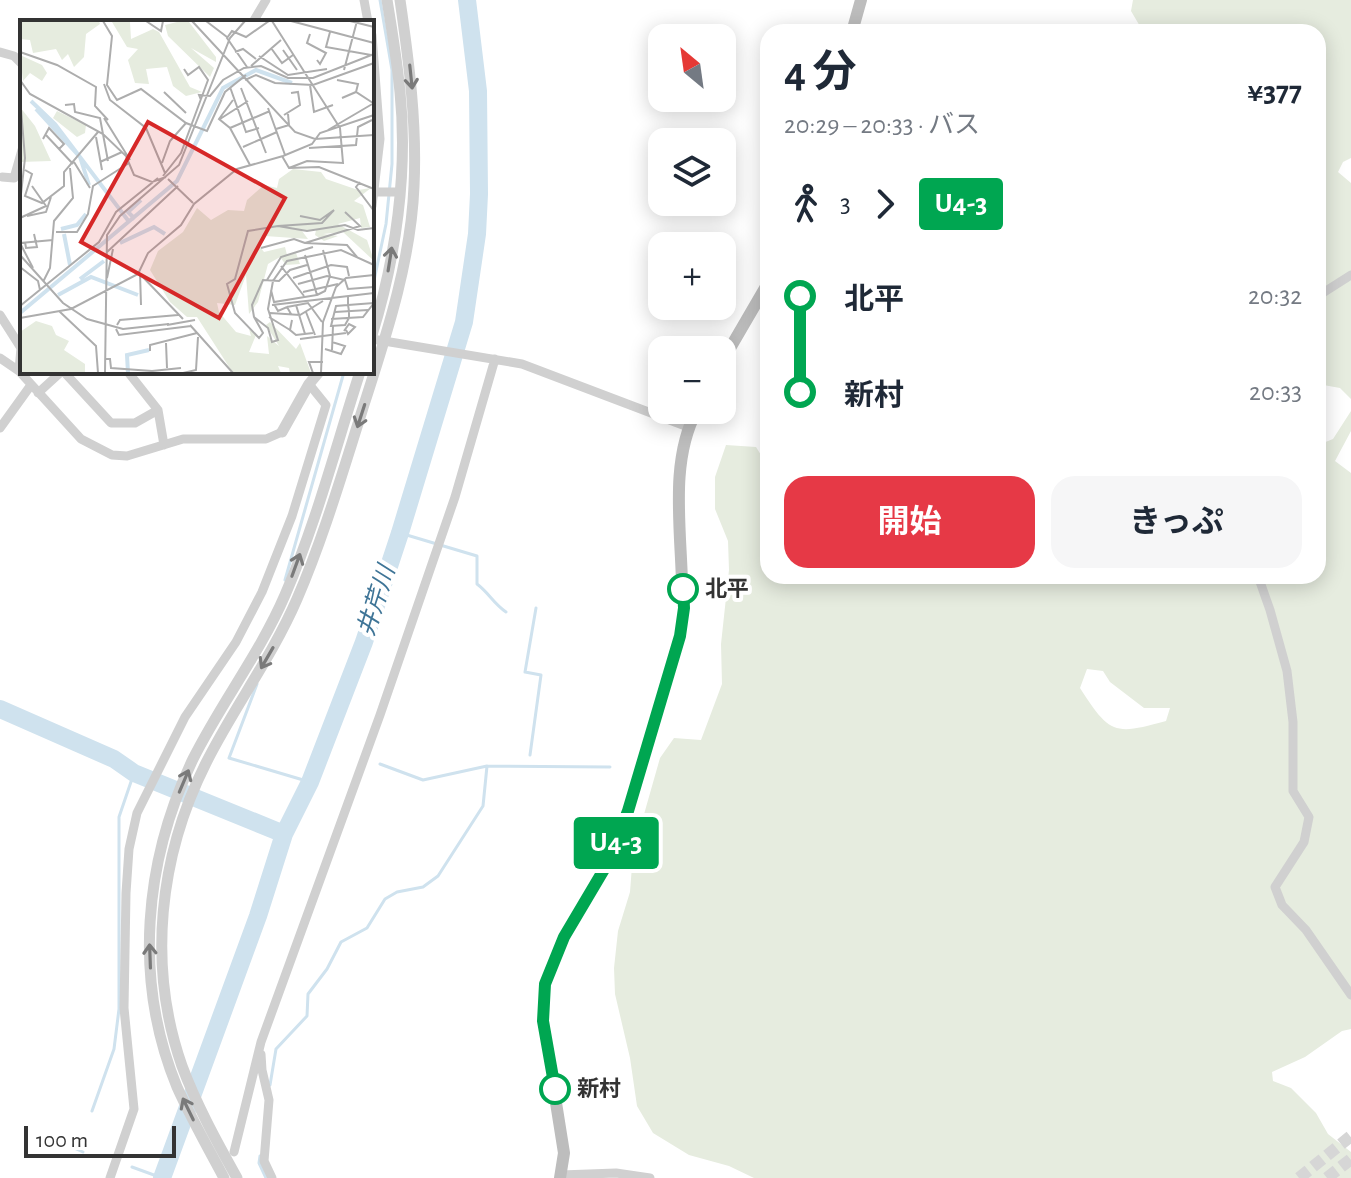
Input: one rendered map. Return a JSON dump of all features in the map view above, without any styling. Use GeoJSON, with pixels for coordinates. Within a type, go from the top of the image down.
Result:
{"type":"FeatureCollection","features":[{"type":"Feature","properties":{"kind":"main road"},"geometry":{"type":"LineString","coordinates":[[854,24],[861,0]]}},
{"type":"Feature","properties":{"kind":"main road"},"geometry":{"type":"LineString","coordinates":[[736,338],[760,297]]}},
{"type":"Feature","properties":{"kind":"main road"},"geometry":{"type":"LineString","coordinates":[[566,1177],[543,1021],[545,984],[564,937],[609,861],[628,811],[680,636],[684,608],[680,474],[690,424]]}},
{"type":"Feature","properties":{"kind":"street"},"geometry":{"type":"LineString","coordinates":[[254,20],[266,0]]}},
{"type":"Feature","properties":{"kind":"street"},"geometry":{"type":"LineString","coordinates":[[364,0],[368,20]]}},
{"type":"Feature","properties":{"kind":"street"},"geometry":{"type":"LineString","coordinates":[[376,339],[400,192],[400,94],[387,0]]}},
{"type":"Feature","properties":{"kind":"street"},"geometry":{"type":"LineString","coordinates":[[376,339],[400,277],[414,189],[412,93],[400,0]]}},
{"type":"Feature","properties":{"kind":"street"},"geometry":{"type":"LineString","coordinates":[[374,36],[392,31]]}},
{"type":"Feature","properties":{"kind":"street"},"geometry":{"type":"LineString","coordinates":[[0,52],[14,56],[20,62]]}},
{"type":"Feature","properties":{"kind":"street"},"geometry":{"type":"LineString","coordinates":[[374,62],[380,139],[374,192],[400,192]]}},
{"type":"Feature","properties":{"kind":"street"},"geometry":{"type":"LineString","coordinates":[[2,177],[14,178],[20,157]]}},
{"type":"Feature","properties":{"kind":"street"},"geometry":{"type":"LineString","coordinates":[[1326,291],[1351,275]]}},
{"type":"Feature","properties":{"kind":"street"},"geometry":{"type":"LineString","coordinates":[[0,315],[20,346]]}},
{"type":"Feature","properties":{"kind":"street"},"geometry":{"type":"LineString","coordinates":[[376,339],[522,364],[688,427]]}},
{"type":"Feature","properties":{"kind":"street"},"geometry":{"type":"LineString","coordinates":[[0,358],[19,371],[20,360]]}},
{"type":"Feature","properties":{"kind":"street"},"geometry":{"type":"LineString","coordinates":[[234,1152],[261,1042],[380,715],[455,497],[492,358]]}},
{"type":"Feature","properties":{"kind":"street"},"geometry":{"type":"LineString","coordinates":[[22,374],[81,439],[99,451],[127,456],[183,439],[266,439],[282,432],[317,374]]}},
{"type":"Feature","properties":{"kind":"street"},"geometry":{"type":"LineString","coordinates":[[0,428],[35,389],[59,374]]}},
{"type":"Feature","properties":{"kind":"street"},"geometry":{"type":"LineString","coordinates":[[64,374],[111,423],[135,423],[158,410]]}},
{"type":"Feature","properties":{"kind":"street"},"geometry":{"type":"LineString","coordinates":[[130,374],[158,410],[164,445]]}},
{"type":"Feature","properties":{"kind":"street"},"geometry":{"type":"LineString","coordinates":[[224,1178],[177,1086],[160,1034],[150,967],[152,884],[165,827],[179,807],[285,596],[359,374]]}},
{"type":"Feature","properties":{"kind":"street"},"geometry":{"type":"LineString","coordinates":[[200,760],[272,649],[296,601],[317,548],[366,374]]}},
{"type":"Feature","properties":{"kind":"street"},"geometry":{"type":"LineString","coordinates":[[110,1178],[134,1109],[124,1008],[126,893],[129,849],[137,813],[185,717],[248,623],[277,554],[326,405],[309,384]]}},
{"type":"Feature","properties":{"kind":"street"},"geometry":{"type":"LineString","coordinates":[[1261,584],[1287,671],[1293,722],[1293,791],[1309,817],[1304,842],[1275,887],[1282,905],[1306,930],[1345,991],[1351,995]]}},
{"type":"Feature","properties":{"kind":"street"},"geometry":{"type":"LineString","coordinates":[[179,807],[163,897],[162,963],[170,1022],[183,1067],[237,1178]]}},
{"type":"Feature","properties":{"kind":"street"},"geometry":{"type":"LineString","coordinates":[[261,1042],[262,1070],[269,1100],[264,1161],[272,1178]]}},
{"type":"Feature","properties":{"kind":"street"},"geometry":{"type":"LineString","coordinates":[[566,1177],[616,1173],[650,1178]]}},
{"type":"Feature","properties":{"kind":"shaded area"},"geometry":{"type":"Polygon","coordinates":[[[1133,0],[1351,0],[1351,158],[1343,162],[1338,172],[1351,183],[1351,399],[1340,388],[1326,385],[1326,24],[1139,24],[1131,11],[1133,0]]]}},
{"type":"Feature","properties":{"kind":"shaded area"},"geometry":{"type":"Polygon","coordinates":[[[1351,411],[1351,431],[1335,461],[1351,473],[1351,1029],[1342,1031],[1305,1057],[1272,1072],[1273,1081],[1291,1088],[1316,1113],[1328,1134],[1351,1152],[1351,1178],[754,1178],[729,1166],[689,1155],[653,1133],[637,1106],[615,994],[614,968],[618,931],[630,892],[633,853],[660,758],[674,738],[701,740],[722,684],[721,644],[729,570],[728,541],[715,509],[715,477],[726,445],[756,447],[760,453],[760,584],[1326,584],[1326,442],[1333,439],[1351,411]],[[1087,669],[1080,688],[1107,723],[1124,729],[1166,721],[1170,708],[1144,708],[1110,682],[1103,671],[1087,669]]]}},
{"type":"Feature","properties":{"kind":"waterway"},"geometry":{"type":"LineString","coordinates":[[374,281],[386,224],[392,164],[392,70],[380,0]]}},
{"type":"Feature","properties":{"kind":"waterway","name":"井芹川"},"geometry":{"type":"LineString","coordinates":[[162,1178],[258,916],[284,834],[310,782],[364,642],[464,322],[477,234],[479,194],[478,91],[467,0]]}},
{"type":"Feature","properties":{"kind":"waterway"},"geometry":{"type":"LineString","coordinates":[[285,580],[343,374]]}},
{"type":"Feature","properties":{"kind":"waterway"},"geometry":{"type":"LineString","coordinates":[[400,533],[477,556],[477,584],[506,612]]}},
{"type":"Feature","properties":{"kind":"waterway"},"geometry":{"type":"LineString","coordinates":[[530,755],[541,675],[525,672],[536,608]]}},
{"type":"Feature","properties":{"kind":"waterway"},"geometry":{"type":"LineString","coordinates":[[257,684],[229,758],[310,782]]}},
{"type":"Feature","properties":{"kind":"waterway"},"geometry":{"type":"LineString","coordinates":[[0,709],[114,759],[134,773],[284,834]]}},
{"type":"Feature","properties":{"kind":"waterway"},"geometry":{"type":"LineString","coordinates":[[380,764],[423,780],[487,766]]}},
{"type":"Feature","properties":{"kind":"waterway"},"geometry":{"type":"LineString","coordinates":[[270,1085],[276,1049],[307,1016],[308,994],[327,969],[341,942],[367,928],[385,899],[397,892],[423,887],[438,876],[483,806],[487,766],[610,767]]}},
{"type":"Feature","properties":{"kind":"waterway"},"geometry":{"type":"LineString","coordinates":[[92,1111],[114,1049],[119,1009],[119,817],[134,773]]}},
{"type":"Feature","properties":{"kind":"waterway"},"geometry":{"type":"LineString","coordinates":[[77,1143],[74,1148],[83,1152]]}},
{"type":"Feature","properties":{"kind":"waterway"},"geometry":{"type":"LineString","coordinates":[[260,1156],[259,1163],[266,1178]]}},
{"type":"Feature","properties":{"kind":"waterway"},"geometry":{"type":"LineString","coordinates":[[132,1167],[162,1178]]}},
{"type":"Feature","properties":{"kind":"tunnel"},"geometry":{"type":"LineString","coordinates":[[1299,1178],[1351,1136]]}},
{"type":"Feature","properties":{"kind":"tunnel"},"geometry":{"type":"LineString","coordinates":[[1327,1178],[1351,1159]]}},
{"type":"Feature","properties":{"kind":"bus line","name":"U4-3"},"geometry":{"type":"LineString","coordinates":[[555,1089],[543,1021],[545,984],[564,937],[609,861],[628,811],[680,636],[683,589]]}},
{"type":"Feature","properties":{"kind":"place","name":"北平"},"geometry":{"type":"Point","coordinates":[683,589]}},
{"type":"Feature","properties":{"kind":"place","name":"新村"},"geometry":{"type":"Point","coordinates":[555,1089]}}]}
